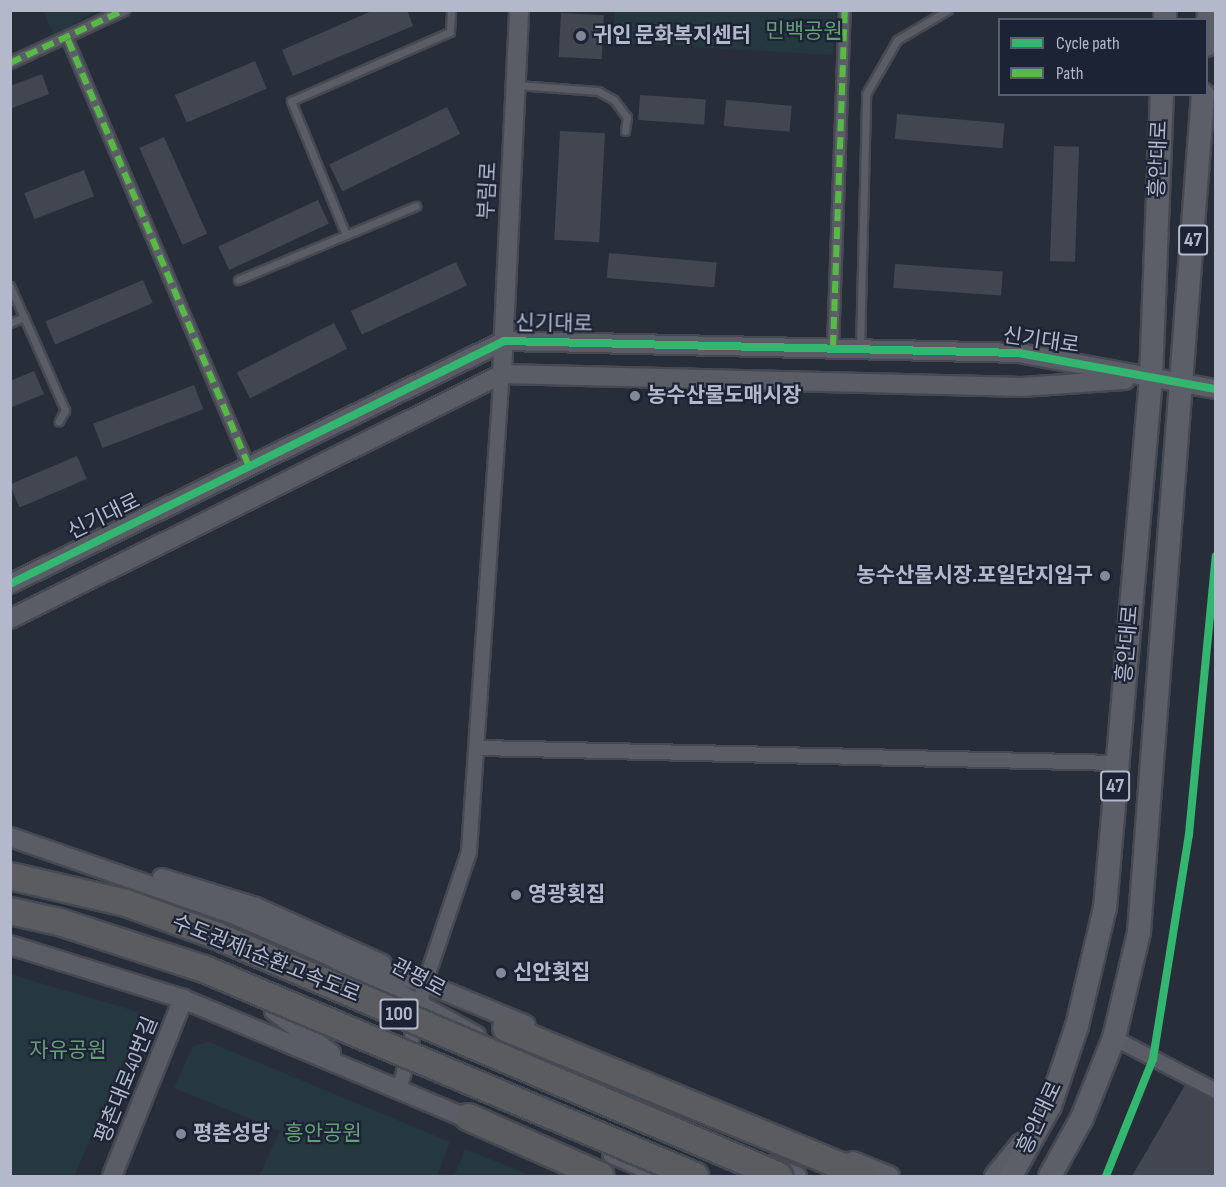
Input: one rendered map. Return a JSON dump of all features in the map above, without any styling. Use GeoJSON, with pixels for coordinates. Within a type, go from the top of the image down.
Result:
{"type":"FeatureCollection","features":[{"type":"Feature","properties":{"kind":"highway","name":"수도권제1순환고속도로"},"geometry":{"type":"LineString","coordinates":[[10,876],[126,903],[217,936],[779,1176]]}},
{"type":"Feature","properties":{"kind":"highway","name":"수도권제1순환고속도로"},"geometry":{"type":"LineString","coordinates":[[10,911],[59,922],[204,969],[694,1176]]}},
{"type":"Feature","properties":{"kind":"highway"},"geometry":{"type":"LineString","coordinates":[[506,1028],[865,1176]]}},
{"type":"Feature","properties":{"kind":"highway"},"geometry":{"type":"LineString","coordinates":[[468,1117],[601,1176]]}},
{"type":"Feature","properties":{"kind":"main road","name":"흥안대로"},"geometry":{"type":"LineString","coordinates":[[1011,1176],[1050,1106],[1077,1026],[1105,908],[1151,378],[1162,96]]}},
{"type":"Feature","properties":{"kind":"main road","name":"흥안대로"},"geometry":{"type":"LineString","coordinates":[[1052,1175],[1114,1038],[1139,932],[1203,96]]}},
{"type":"Feature","properties":{"kind":"street"},"geometry":{"type":"LineString","coordinates":[[10,63],[68,40],[124,10]]}},
{"type":"Feature","properties":{"kind":"street","name":"부림로"},"geometry":{"type":"LineString","coordinates":[[502,374],[519,10]]}},
{"type":"Feature","properties":{"kind":"street"},"geometry":{"type":"LineString","coordinates":[[834,347],[845,10]]}},
{"type":"Feature","properties":{"kind":"street"},"geometry":{"type":"LineString","coordinates":[[68,40],[249,466]]}},
{"type":"Feature","properties":{"kind":"street","name":"신기대로"},"geometry":{"type":"LineString","coordinates":[[10,584],[504,341],[1019,353],[1151,378]]}},
{"type":"Feature","properties":{"kind":"street"},"geometry":{"type":"LineString","coordinates":[[400,1088],[425,983],[469,852],[480,748],[502,374]]}},
{"type":"Feature","properties":{"kind":"street","name":"신기대로"},"geometry":{"type":"LineString","coordinates":[[10,619],[502,374],[1022,387],[1151,378]]}},
{"type":"Feature","properties":{"kind":"street"},"geometry":{"type":"LineString","coordinates":[[1151,378],[1215,389]]}},
{"type":"Feature","properties":{"kind":"street"},"geometry":{"type":"LineString","coordinates":[[480,748],[1117,763]]}},
{"type":"Feature","properties":{"kind":"street"},"geometry":{"type":"LineString","coordinates":[[10,837],[235,899],[425,983],[890,1176]]}},
{"type":"Feature","properties":{"kind":"street","name":"관평로"},"geometry":{"type":"LineString","coordinates":[[10,837],[230,913],[330,956],[542,1071],[797,1176]]}},
{"type":"Feature","properties":{"kind":"street"},"geometry":{"type":"LineString","coordinates":[[10,918],[202,981],[662,1176]]}},
{"type":"Feature","properties":{"kind":"street"},"geometry":{"type":"LineString","coordinates":[[10,938],[19,946],[183,999],[400,1088],[468,1117],[519,1149],[584,1176]]}},
{"type":"Feature","properties":{"kind":"street"},"geometry":{"type":"LineString","coordinates":[[330,956],[425,983],[506,1028]]}},
{"type":"Feature","properties":{"kind":"street","name":"평촌대로40번길"},"geometry":{"type":"LineString","coordinates":[[112,1176],[183,999]]}},
{"type":"Feature","properties":{"kind":"street"},"geometry":{"type":"LineString","coordinates":[[274,1011],[351,1068]]}},
{"type":"Feature","properties":{"kind":"street"},"geometry":{"type":"LineString","coordinates":[[1114,1038],[1215,1091]]}},
{"type":"Feature","properties":{"kind":"street"},"geometry":{"type":"LineString","coordinates":[[994,1176],[1050,1106]]}},
{"type":"Feature","properties":{"kind":"lane"},"geometry":{"type":"LineString","coordinates":[[346,235],[291,101],[450,32],[452,10]]}},
{"type":"Feature","properties":{"kind":"lane"},"geometry":{"type":"LineString","coordinates":[[860,348],[866,94],[897,40],[948,10]]}},
{"type":"Feature","properties":{"kind":"lane"},"geometry":{"type":"LineString","coordinates":[[515,85],[598,91],[627,117],[625,131]]}},
{"type":"Feature","properties":{"kind":"lane"},"geometry":{"type":"LineString","coordinates":[[238,280],[416,206]]}},
{"type":"Feature","properties":{"kind":"lane"},"geometry":{"type":"LineString","coordinates":[[10,286],[65,410],[59,422]]}},
{"type":"Feature","properties":{"kind":"lane"},"geometry":{"type":"LineString","coordinates":[[10,323],[24,317]]}},
{"type":"Feature","properties":{"kind":"green space"},"geometry":{"type":"Polygon","coordinates":[[[43,11],[96,11],[54,35],[43,11]]]}},
{"type":"Feature","properties":{"kind":"green space","name":"민백공원"},"geometry":{"type":"Polygon","coordinates":[[[615,11],[836,11],[833,55],[613,42],[615,11]]]}},
{"type":"Feature","properties":{"kind":"green space","name":"자유공원"},"geometry":{"type":"Polygon","coordinates":[[[10,974],[145,1014],[74,1176],[11,1176],[10,974]]]}},
{"type":"Feature","properties":{"kind":"green space","name":"흥안공원"},"geometry":{"type":"Polygon","coordinates":[[[209,1042],[450,1142],[437,1176],[259,1176],[280,1131],[174,1088],[193,1046],[209,1042]]]}},
{"type":"Feature","properties":{"kind":"green space"},"geometry":{"type":"Polygon","coordinates":[[[465,1149],[532,1176],[454,1176],[465,1149]]]}},
{"type":"Feature","properties":{"kind":"building"},"geometry":{"type":"Polygon","coordinates":[[[374,10],[407,10],[413,26],[293,76],[282,50],[374,10]]]}},
{"type":"Feature","properties":{"kind":"building","name":"귀인 문화복지센터"},"geometry":{"type":"Polygon","coordinates":[[[561,13],[604,15],[602,59],[559,57],[561,13]]]}},
{"type":"Feature","properties":{"kind":"building"},"geometry":{"type":"Polygon","coordinates":[[[255,61],[267,89],[187,123],[175,95],[255,61]]]}},
{"type":"Feature","properties":{"kind":"building"},"geometry":{"type":"Polygon","coordinates":[[[42,74],[49,94],[10,109],[10,86],[42,74]]]}},
{"type":"Feature","properties":{"kind":"building"},"geometry":{"type":"Polygon","coordinates":[[[640,95],[706,100],[704,125],[638,120],[640,95]]]}},
{"type":"Feature","properties":{"kind":"building"},"geometry":{"type":"Polygon","coordinates":[[[726,100],[792,106],[789,132],[724,126],[726,100]]]}},
{"type":"Feature","properties":{"kind":"building"},"geometry":{"type":"Polygon","coordinates":[[[447,107],[460,134],[342,191],[329,164],[447,107]]]}},
{"type":"Feature","properties":{"kind":"building"},"geometry":{"type":"Polygon","coordinates":[[[897,114],[1005,123],[1002,148],[895,139],[897,114]]]}},
{"type":"Feature","properties":{"kind":"building"},"geometry":{"type":"Polygon","coordinates":[[[560,131],[605,133],[599,242],[554,240],[560,131]]]}},
{"type":"Feature","properties":{"kind":"building"},"geometry":{"type":"Polygon","coordinates":[[[164,137],[207,234],[182,245],[139,148],[164,137]]]}},
{"type":"Feature","properties":{"kind":"building"},"geometry":{"type":"Polygon","coordinates":[[[1054,146],[1079,147],[1075,262],[1050,261],[1054,146]]]}},
{"type":"Feature","properties":{"kind":"building"},"geometry":{"type":"Polygon","coordinates":[[[84,170],[94,196],[34,219],[24,193],[84,170]]]}},
{"type":"Feature","properties":{"kind":"building"},"geometry":{"type":"Polygon","coordinates":[[[318,200],[329,224],[229,270],[218,246],[318,200]]]}},
{"type":"Feature","properties":{"kind":"building"},"geometry":{"type":"Polygon","coordinates":[[[609,253],[717,262],[714,287],[607,278],[609,253]]]}},
{"type":"Feature","properties":{"kind":"building"},"geometry":{"type":"Polygon","coordinates":[[[456,262],[467,286],[362,335],[351,311],[456,262]]]}},
{"type":"Feature","properties":{"kind":"building"},"geometry":{"type":"Polygon","coordinates":[[[895,264],[1003,272],[1001,295],[893,288],[895,264]]]}},
{"type":"Feature","properties":{"kind":"building"},"geometry":{"type":"Polygon","coordinates":[[[143,280],[153,303],[55,344],[45,321],[143,280]]]}},
{"type":"Feature","properties":{"kind":"building"},"geometry":{"type":"Polygon","coordinates":[[[334,323],[347,349],[250,398],[237,372],[334,323]]]}},
{"type":"Feature","properties":{"kind":"building"},"geometry":{"type":"Polygon","coordinates":[[[34,371],[44,394],[10,408],[10,381],[34,371]]]}},
{"type":"Feature","properties":{"kind":"building"},"geometry":{"type":"Polygon","coordinates":[[[194,385],[203,409],[102,448],[93,424],[194,385]]]}},
{"type":"Feature","properties":{"kind":"building"},"geometry":{"type":"Polygon","coordinates":[[[77,456],[87,479],[20,508],[10,484],[77,456]]]}},
{"type":"Feature","properties":{"kind":"building"},"geometry":{"type":"Polygon","coordinates":[[[1188,1080],[1216,1095],[1216,1176],[1132,1176],[1188,1080]]]}},
{"type":"Feature","properties":{"kind":"marked path"},"geometry":{"type":"LineString","coordinates":[[10,63],[124,10]]}},
{"type":"Feature","properties":{"kind":"marked path"},"geometry":{"type":"LineString","coordinates":[[833,347],[845,10]]}},
{"type":"Feature","properties":{"kind":"marked path"},"geometry":{"type":"LineString","coordinates":[[68,40],[249,466]]}},
{"type":"Feature","properties":{"kind":"cycle path"},"geometry":{"type":"LineString","coordinates":[[10,584],[504,341],[1019,353],[1216,389]]}},
{"type":"Feature","properties":{"kind":"cycle path"},"geometry":{"type":"LineString","coordinates":[[1106,1176],[1153,1059],[1189,834],[1216,556]]}},
{"type":"Feature","properties":{"kind":"place","name":"귀인 문화복지센터"},"geometry":{"type":"Point","coordinates":[581,36]}},
{"type":"Feature","properties":{"kind":"place","name":"농수산물도매시장"},"geometry":{"type":"Point","coordinates":[635,396]}},
{"type":"Feature","properties":{"kind":"place","name":"농수산물시장.포일단지입구"},"geometry":{"type":"Point","coordinates":[1105,576]}},
{"type":"Feature","properties":{"kind":"place","name":"영광횟집"},"geometry":{"type":"Point","coordinates":[516,895]}},
{"type":"Feature","properties":{"kind":"place","name":"신안횟집"},"geometry":{"type":"Point","coordinates":[501,973]}},
{"type":"Feature","properties":{"kind":"place","name":"평촌성당"},"geometry":{"type":"Point","coordinates":[181,1134]}}]}
